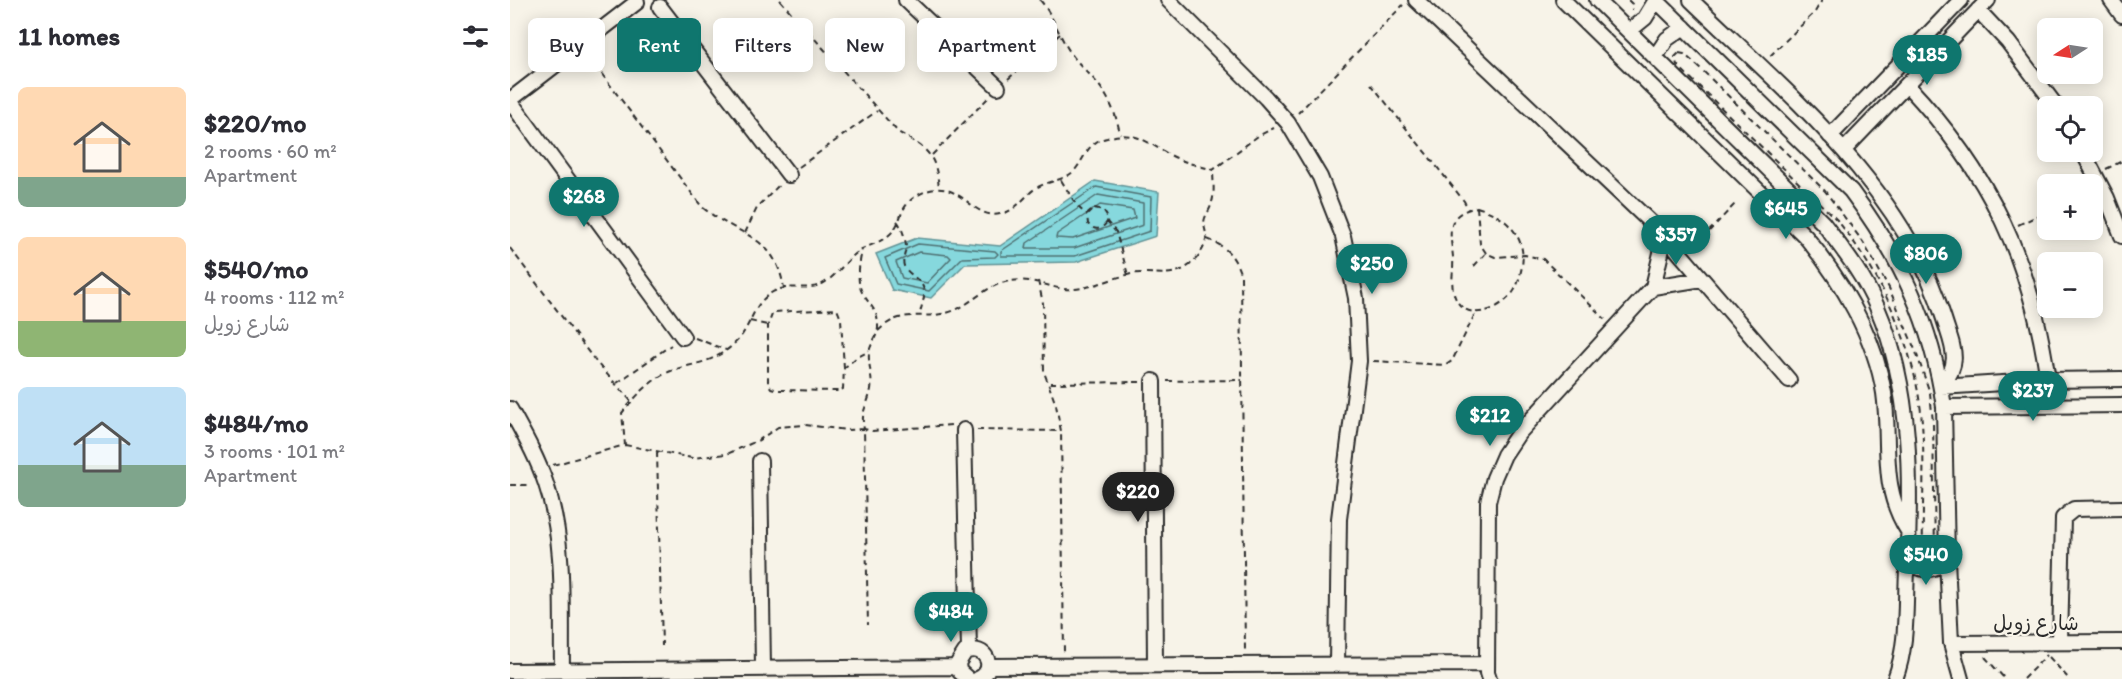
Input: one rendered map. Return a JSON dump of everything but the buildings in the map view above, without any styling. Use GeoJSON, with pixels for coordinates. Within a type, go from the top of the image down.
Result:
{"type":"FeatureCollection","features":[{"type":"Feature","properties":{"kind":"street"},"geometry":{"type":"LineString","coordinates":[[906,0],[998,87]]}},
{"type":"Feature","properties":{"kind":"street"},"geometry":{"type":"LineString","coordinates":[[1168,0],[1288,123],[1320,177],[1343,236],[1356,298],[1359,361],[1339,519],[1337,664]]}},
{"type":"Feature","properties":{"kind":"street"},"geometry":{"type":"LineString","coordinates":[[1416,0],[1665,236],[1789,380]]}},
{"type":"Feature","properties":{"kind":"street"},"geometry":{"type":"LineString","coordinates":[[1563,0],[1805,236],[1826,261],[1851,303],[1873,353],[1884,393],[1892,497],[1898,515],[1908,531]]}},
{"type":"Feature","properties":{"kind":"street"},"geometry":{"type":"LineString","coordinates":[[1597,0],[1823,224],[1853,262],[1876,306],[1894,352],[1904,400],[1908,449],[1908,558],[1903,659],[1895,679]]}},
{"type":"Feature","properties":{"kind":"street"},"geometry":{"type":"LineString","coordinates":[[1629,31],[1645,18],[1656,0],[1851,191],[1877,226],[1895,257],[1917,303],[1931,345],[1941,387],[1944,408],[1951,643],[1961,679]]}},
{"type":"Feature","properties":{"kind":"street"},"geometry":{"type":"LineString","coordinates":[[1691,0],[1844,150],[1874,185],[1898,222],[1920,260],[1938,300],[1955,361],[1951,375],[1941,387]]}},
{"type":"Feature","properties":{"kind":"street"},"geometry":{"type":"LineString","coordinates":[[1830,136],[1961,0]]}},
{"type":"Feature","properties":{"kind":"street"},"geometry":{"type":"LineString","coordinates":[[1844,150],[1988,0]]}},
{"type":"Feature","properties":{"kind":"street"},"geometry":{"type":"LineString","coordinates":[[2111,0],[2122,15]]}},
{"type":"Feature","properties":{"kind":"street"},"geometry":{"type":"LineString","coordinates":[[605,26],[636,1],[640,6],[650,9],[663,3],[789,175]]}},
{"type":"Feature","properties":{"kind":"street"},"geometry":{"type":"LineString","coordinates":[[1978,10],[2008,42],[2048,96]]}},
{"type":"Feature","properties":{"kind":"street"},"geometry":{"type":"LineString","coordinates":[[1655,57],[1667,39],[1684,27]]}},
{"type":"Feature","properties":{"kind":"street"},"geometry":{"type":"LineString","coordinates":[[546,72],[510,100],[683,337]]}},
{"type":"Feature","properties":{"kind":"street"},"geometry":{"type":"LineString","coordinates":[[1761,101],[1776,83]]}},
{"type":"Feature","properties":{"kind":"street"},"geometry":{"type":"LineString","coordinates":[[1907,85],[1954,138],[1984,185],[2008,230],[2024,269],[2034,304],[2043,341],[2048,380]]}},
{"type":"Feature","properties":{"kind":"street"},"geometry":{"type":"LineString","coordinates":[[2089,162],[2095,174]]}},
{"type":"Feature","properties":{"kind":"street"},"geometry":{"type":"LineString","coordinates":[[2103,192],[2122,236]]}},
{"type":"Feature","properties":{"kind":"street"},"geometry":{"type":"LineString","coordinates":[[510,671],[763,668],[961,674],[959,658],[969,650],[980,651],[985,655],[983,675],[1064,666],[1337,664],[1487,674],[1487,527],[1488,502],[1494,478],[1504,455],[1518,434],[1653,286],[1665,236]]}},
{"type":"Feature","properties":{"kind":"street"},"geometry":{"type":"LineString","coordinates":[[1653,286],[1702,279]]}},
{"type":"Feature","properties":{"kind":"street"},"geometry":{"type":"LineString","coordinates":[[1941,387],[2048,380],[2122,379]]}},
{"type":"Feature","properties":{"kind":"street"},"geometry":{"type":"LineString","coordinates":[[1153,381],[1155,665]]}},
{"type":"Feature","properties":{"kind":"street"},"geometry":{"type":"LineString","coordinates":[[1944,408],[2122,405]]}},
{"type":"Feature","properties":{"kind":"street"},"geometry":{"type":"LineString","coordinates":[[510,409],[531,447],[546,484],[556,525],[560,567],[561,670]]}},
{"type":"Feature","properties":{"kind":"street"},"geometry":{"type":"LineString","coordinates":[[964,430],[969,650]]}},
{"type":"Feature","properties":{"kind":"street"},"geometry":{"type":"LineString","coordinates":[[760,461],[763,668]]}},
{"type":"Feature","properties":{"kind":"street"},"geometry":{"type":"LineString","coordinates":[[2060,642],[2061,523],[2063,518],[2074,509],[2122,508]]}},
{"type":"Feature","properties":{"kind":"street"},"geometry":{"type":"LineString","coordinates":[[1908,558],[1912,564],[1927,570],[1935,568],[1947,559]]}},
{"type":"Feature","properties":{"kind":"street","name":"شارع زويل"},"geometry":{"type":"LineString","coordinates":[[1951,643],[2122,642]]}},
{"type":"Feature","properties":{"kind":"path"},"geometry":{"type":"LineString","coordinates":[[780,0],[898,132],[919,144],[932,155],[938,172],[939,189]]}},
{"type":"Feature","properties":{"kind":"path"},"geometry":{"type":"LineString","coordinates":[[1040,0],[1076,61],[1097,83],[1111,105],[1120,134]]}},
{"type":"Feature","properties":{"kind":"path"},"geometry":{"type":"LineString","coordinates":[[1213,170],[1258,136],[1288,123],[1408,0]]}},
{"type":"Feature","properties":{"kind":"path"},"geometry":{"type":"LineString","coordinates":[[1760,66],[1815,12],[1822,0]]}},
{"type":"Feature","properties":{"kind":"path"},"geometry":{"type":"LineString","coordinates":[[932,155],[998,87],[1060,34]]}},
{"type":"Feature","properties":{"kind":"path"},"geometry":{"type":"LineString","coordinates":[[601,72],[702,207],[718,220],[745,233],[770,250],[781,271],[784,288]]}},
{"type":"Feature","properties":{"kind":"path"},"geometry":{"type":"LineString","coordinates":[[1371,84],[1468,209]]}},
{"type":"Feature","properties":{"kind":"path"},"geometry":{"type":"LineString","coordinates":[[745,233],[758,208],[789,175],[878,110]]}},
{"type":"Feature","properties":{"kind":"path"},"geometry":{"type":"LineString","coordinates":[[625,445],[622,413],[650,385],[670,372],[709,360],[726,350],[744,333],[754,308],[772,292],[784,288],[813,287],[835,275],[844,263],[861,249],[877,243],[893,232],[906,204],[920,194],[939,189],[960,194],[979,212],[998,215],[1014,210],[1036,188],[1061,180],[1073,172],[1096,141],[1120,134],[1135,136],[1175,157],[1213,170]]}},
{"type":"Feature","properties":{"kind":"path"},"geometry":{"type":"LineString","coordinates":[[2095,174],[2122,161]]}},
{"type":"Feature","properties":{"kind":"path"},"geometry":{"type":"LineString","coordinates":[[868,625],[863,410],[868,402],[872,378],[869,351],[878,331],[889,321],[900,317],[929,317],[949,313],[978,294],[1009,281],[1038,281],[1063,289],[1081,288],[1128,275],[1179,272],[1194,261],[1207,239],[1204,220],[1213,200],[1213,170]]}},
{"type":"Feature","properties":{"kind":"path"},"geometry":{"type":"LineString","coordinates":[[1061,180],[1077,206],[1087,215],[1088,224],[1096,229],[1107,222]]}},
{"type":"Feature","properties":{"kind":"path"},"geometry":{"type":"LineString","coordinates":[[1685,257],[1736,204]]}},
{"type":"Feature","properties":{"kind":"path"},"geometry":{"type":"LineString","coordinates":[[1477,207],[1480,244],[1486,253],[1495,257],[1525,255],[1544,259],[1615,328]]}},
{"type":"Feature","properties":{"kind":"path"},"geometry":{"type":"LineString","coordinates":[[1477,207],[1493,212],[1506,221],[1514,230],[1525,255],[1517,286],[1501,305],[1488,312],[1476,312],[1464,308],[1457,300],[1453,290],[1450,230],[1457,216],[1468,209],[1477,207]]}},
{"type":"Feature","properties":{"kind":"path"},"geometry":{"type":"LineString","coordinates":[[1087,215],[1094,208],[1103,210],[1108,218],[1107,222],[1116,232],[1128,275]]}},
{"type":"Feature","properties":{"kind":"path"},"geometry":{"type":"LineString","coordinates":[[2008,230],[2037,216]]}},
{"type":"Feature","properties":{"kind":"path"},"geometry":{"type":"LineString","coordinates":[[897,221],[906,247],[903,264],[925,292],[920,316]]}},
{"type":"Feature","properties":{"kind":"path"},"geometry":{"type":"LineString","coordinates":[[1207,239],[1219,244],[1229,252],[1237,263],[1241,276],[1246,665]]}},
{"type":"Feature","properties":{"kind":"path"},"geometry":{"type":"LineString","coordinates":[[510,248],[596,362],[632,401]]}},
{"type":"Feature","properties":{"kind":"path"},"geometry":{"type":"LineString","coordinates":[[861,249],[859,281],[863,294],[872,303],[878,331]]}},
{"type":"Feature","properties":{"kind":"path"},"geometry":{"type":"LineString","coordinates":[[1474,266],[1486,253]]}},
{"type":"Feature","properties":{"kind":"path"},"geometry":{"type":"LineString","coordinates":[[1862,278],[1895,257]]}},
{"type":"Feature","properties":{"kind":"path"},"geometry":{"type":"LineString","coordinates":[[1038,281],[1044,312],[1045,335],[1042,361],[1056,405],[1061,431],[1064,666]]}},
{"type":"Feature","properties":{"kind":"path"},"geometry":{"type":"LineString","coordinates":[[837,309],[841,318],[844,368],[843,389],[838,391],[771,388],[768,383],[768,325],[773,312],[837,309]]}},
{"type":"Feature","properties":{"kind":"path"},"geometry":{"type":"LineString","coordinates":[[1359,361],[1446,364],[1452,361],[1476,312]]}},
{"type":"Feature","properties":{"kind":"path"},"geometry":{"type":"LineString","coordinates":[[750,321],[768,325]]}},
{"type":"Feature","properties":{"kind":"path"},"geometry":{"type":"LineString","coordinates":[[616,384],[683,337],[702,340],[726,350]]}},
{"type":"Feature","properties":{"kind":"path"},"geometry":{"type":"LineString","coordinates":[[844,368],[869,351]]}},
{"type":"Feature","properties":{"kind":"path"},"geometry":{"type":"LineString","coordinates":[[1915,378],[1925,375]]}},
{"type":"Feature","properties":{"kind":"path"},"geometry":{"type":"LineString","coordinates":[[540,469],[625,445],[692,458],[727,454],[759,440],[778,427],[805,425],[872,431],[949,424],[964,430],[1061,431]]}},
{"type":"Feature","properties":{"kind":"path"},"geometry":{"type":"LineString","coordinates":[[657,452],[662,646]]}},
{"type":"Feature","properties":{"kind":"path"},"geometry":{"type":"LineString","coordinates":[[510,485],[546,484]]}},
{"type":"Feature","properties":{"kind":"path"},"geometry":{"type":"LineString","coordinates":[[1972,643],[2005,679]]}},
{"type":"Feature","properties":{"kind":"path"},"geometry":{"type":"LineString","coordinates":[[2023,679],[2047,655],[2068,679]]}},
{"type":"Feature","properties":{"kind":"water"},"geometry":{"type":"Polygon","coordinates":[[[1095,181],[1159,192],[1156,236],[1076,262],[965,264],[931,298],[892,290],[876,254],[917,238],[1000,246],[1095,181]]]}}]}
